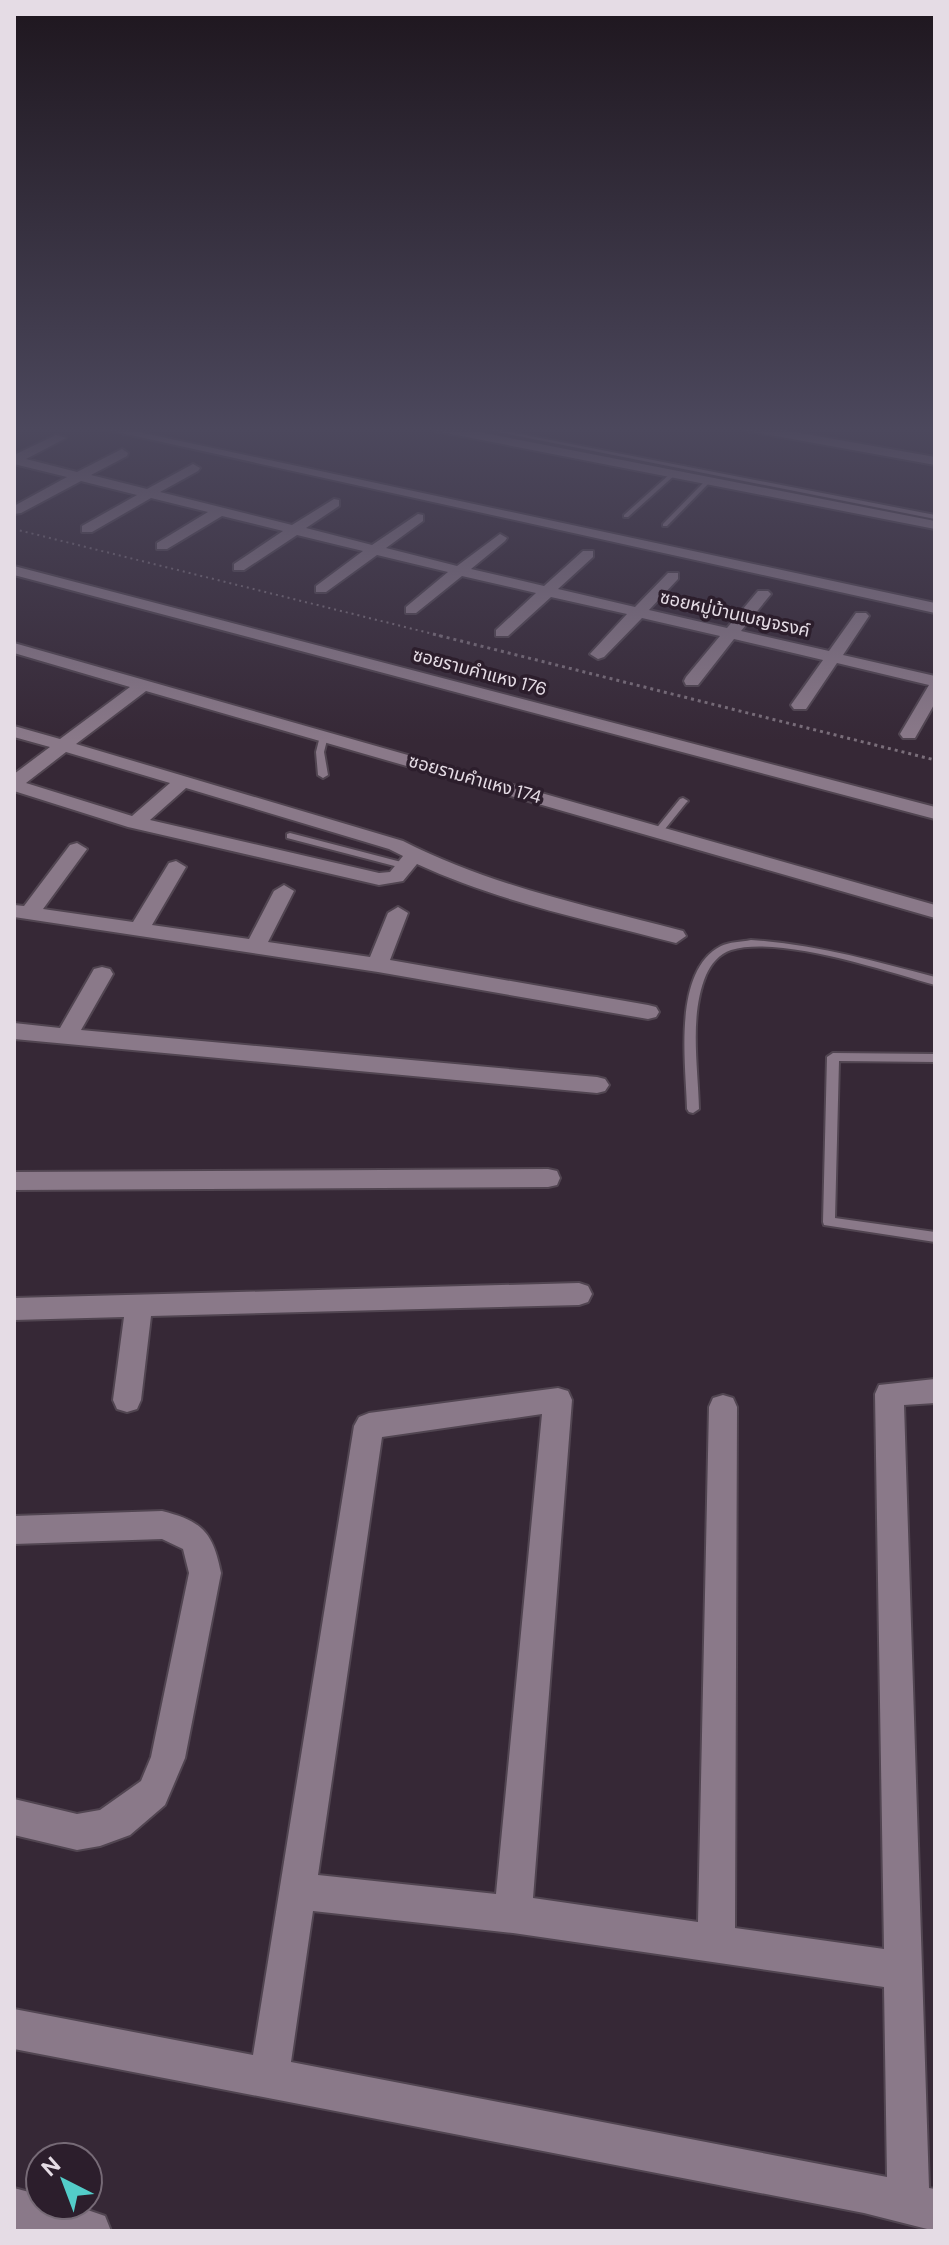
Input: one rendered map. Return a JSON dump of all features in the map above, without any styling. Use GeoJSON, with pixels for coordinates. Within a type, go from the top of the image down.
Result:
{"type":"FeatureCollection","features":[{"type":"Feature","properties":{"kind":"street"},"geometry":{"type":"LineString","coordinates":[[162,546],[186,532]]}},
{"type":"Feature","properties":{"kind":"street"},"geometry":{"type":"LineString","coordinates":[[239,567],[290,532]]}},
{"type":"Feature","properties":{"kind":"street","name":"ซอยหมู่บ้านเบญจรงค์"},"geometry":{"type":"LineString","coordinates":[[304,532],[935,681]]}},
{"type":"Feature","properties":{"kind":"street"},"geometry":{"type":"LineString","coordinates":[[321,589],[399,532]]}},
{"type":"Feature","properties":{"kind":"street"},"geometry":{"type":"LineString","coordinates":[[583,532],[935,608]]}},
{"type":"Feature","properties":{"kind":"street"},"geometry":{"type":"LineString","coordinates":[[411,610],[500,538]]}},
{"type":"Feature","properties":{"kind":"street"},"geometry":{"type":"LineString","coordinates":[[502,633],[588,554]]}},
{"type":"Feature","properties":{"kind":"street","name":"ซอยรามคำแหง 176"},"geometry":{"type":"LineString","coordinates":[[14,570],[935,813]]}},
{"type":"Feature","properties":{"kind":"street"},"geometry":{"type":"LineString","coordinates":[[598,654],[673,576]]}},
{"type":"Feature","properties":{"kind":"street"},"geometry":{"type":"LineString","coordinates":[[692,681],[763,594]]}},
{"type":"Feature","properties":{"kind":"street"},"geometry":{"type":"LineString","coordinates":[[800,705],[861,616]]}},
{"type":"Feature","properties":{"kind":"street","name":"ซอยรามคำแหง 174"},"geometry":{"type":"LineString","coordinates":[[14,648],[935,912]]}},
{"type":"Feature","properties":{"kind":"street"},"geometry":{"type":"LineString","coordinates":[[14,784],[143,685]]}},
{"type":"Feature","properties":{"kind":"street"},"geometry":{"type":"LineString","coordinates":[[909,734],[935,688]]}},
{"type":"Feature","properties":{"kind":"street"},"geometry":{"type":"LineString","coordinates":[[14,731],[396,845],[409,861],[676,936]]}},
{"type":"Feature","properties":{"kind":"street"},"geometry":{"type":"LineString","coordinates":[[135,823],[181,783]]}},
{"type":"Feature","properties":{"kind":"street"},"geometry":{"type":"LineString","coordinates":[[14,784],[135,823],[379,879],[396,877],[409,861]]}},
{"type":"Feature","properties":{"kind":"street"},"geometry":{"type":"LineString","coordinates":[[22,912],[77,849]]}},
{"type":"Feature","properties":{"kind":"street"},"geometry":{"type":"LineString","coordinates":[[139,930],[176,867]]}},
{"type":"Feature","properties":{"kind":"street"},"geometry":{"type":"LineString","coordinates":[[255,947],[284,891]]}},
{"type":"Feature","properties":{"kind":"street"},"geometry":{"type":"LineString","coordinates":[[22,912],[378,965],[648,1012]]}},
{"type":"Feature","properties":{"kind":"street"},"geometry":{"type":"LineString","coordinates":[[378,965],[398,913]]}},
{"type":"Feature","properties":{"kind":"street"},"geometry":{"type":"LineString","coordinates":[[66,1036],[102,974]]}},
{"type":"Feature","properties":{"kind":"street"},"geometry":{"type":"LineString","coordinates":[[14,1031],[597,1085]]}},
{"type":"Feature","properties":{"kind":"street"},"geometry":{"type":"LineString","coordinates":[[14,1181],[548,1178]]}},
{"type":"Feature","properties":{"kind":"street"},"geometry":{"type":"LineString","coordinates":[[14,1309],[579,1294]]}},
{"type":"Feature","properties":{"kind":"street"},"geometry":{"type":"LineString","coordinates":[[127,1400],[139,1304]]}},
{"type":"Feature","properties":{"kind":"street"},"geometry":{"type":"LineString","coordinates":[[14,2029],[922,2207],[903,1971],[889,1394],[935,1391]]}},
{"type":"Feature","properties":{"kind":"street"},"geometry":{"type":"LineString","coordinates":[[269,2078],[369,1426],[558,1400],[513,1914]]}},
{"type":"Feature","properties":{"kind":"street"},"geometry":{"type":"LineString","coordinates":[[716,1944],[723,1407]]}},
{"type":"Feature","properties":{"kind":"street"},"geometry":{"type":"LineString","coordinates":[[14,1530],[172,1527],[183,1530],[195,1539],[202,1551],[205,1573],[168,1758],[153,1793],[117,1822],[77,1832],[14,1817]]}},
{"type":"Feature","properties":{"kind":"street"},"geometry":{"type":"LineString","coordinates":[[297,1891],[513,1914],[903,1971]]}},
{"type":"Feature","properties":{"kind":"street"},"geometry":{"type":"LineString","coordinates":[[14,2209],[90,2231]]}},
{"type":"Feature","properties":{"kind":"lane"},"geometry":{"type":"LineString","coordinates":[[323,775],[320,752],[324,736]]}},
{"type":"Feature","properties":{"kind":"lane"},"geometry":{"type":"LineString","coordinates":[[658,832],[683,801]]}},
{"type":"Feature","properties":{"kind":"lane"},"geometry":{"type":"LineString","coordinates":[[290,836],[409,861]]}},
{"type":"Feature","properties":{"kind":"lane"},"geometry":{"type":"LineString","coordinates":[[693,1109],[692,1005],[710,958],[722,947],[736,943],[768,944],[816,950],[935,981]]}},
{"type":"Feature","properties":{"kind":"lane"},"geometry":{"type":"LineString","coordinates":[[935,1058],[833,1057],[829,1222],[935,1237]]}},
{"type":"Feature","properties":{"kind":"path"},"geometry":{"type":"LineString","coordinates":[[25,532],[935,760]]}}]}
